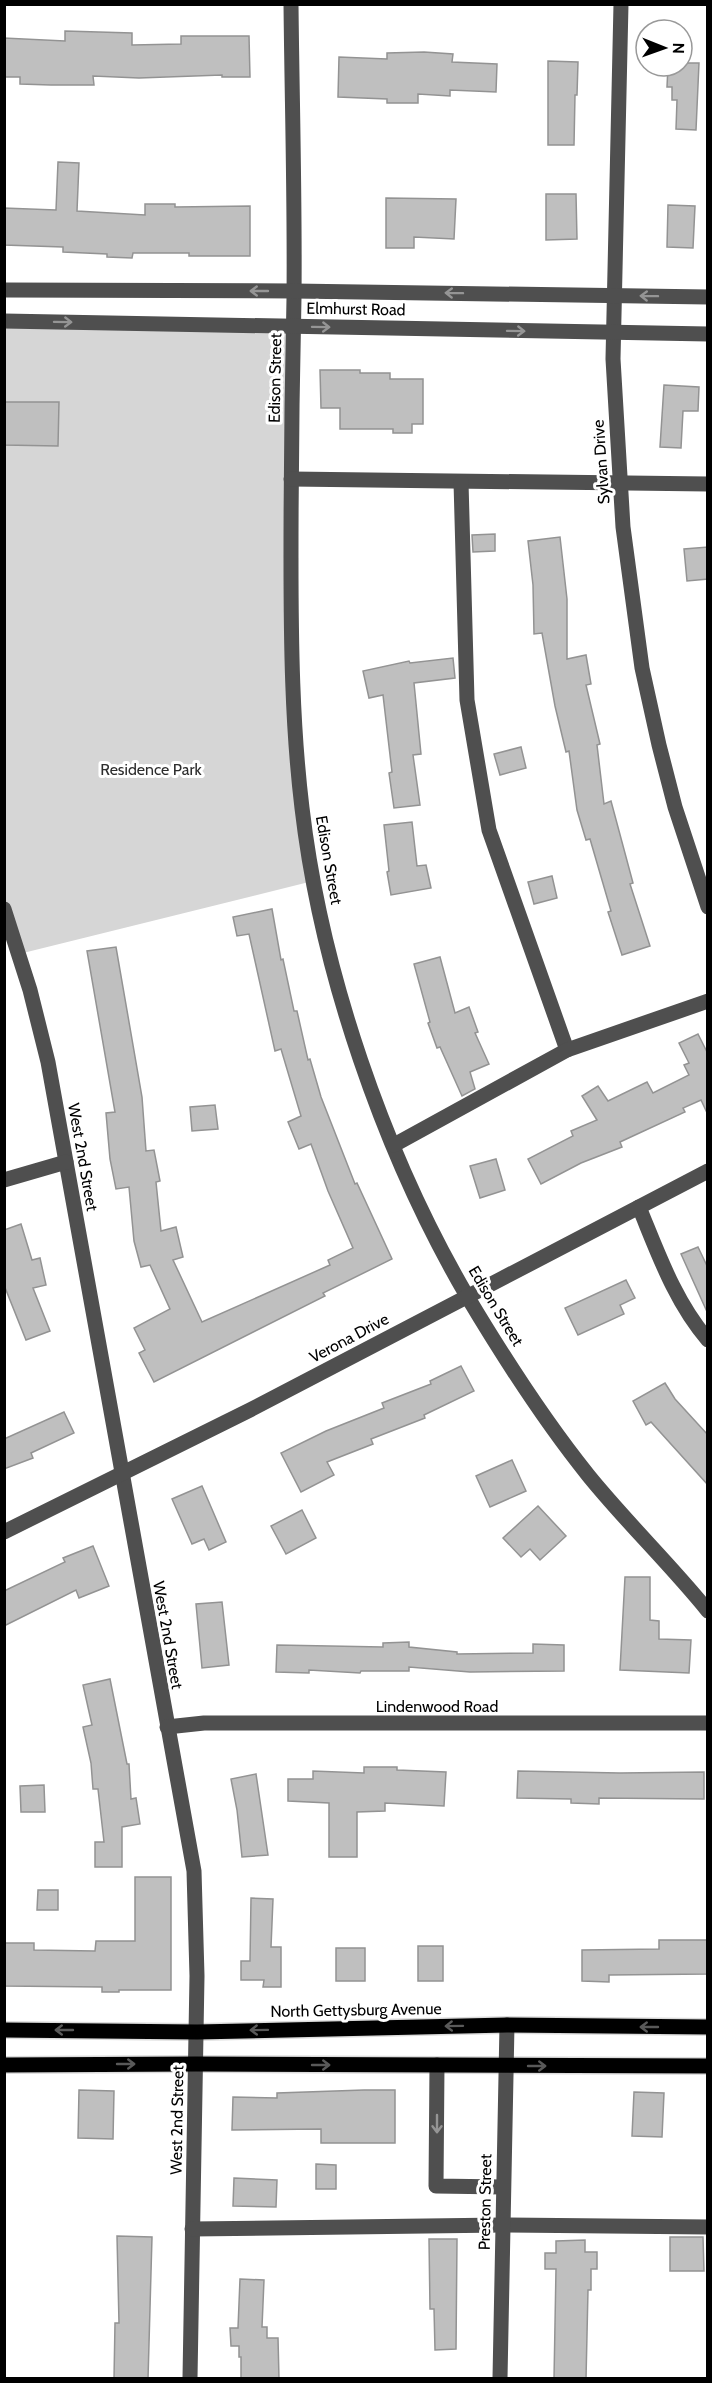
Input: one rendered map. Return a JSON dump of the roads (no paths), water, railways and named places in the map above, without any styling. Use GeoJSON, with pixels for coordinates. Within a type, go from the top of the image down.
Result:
{"type":"FeatureCollection","features":[{"type":"Feature","properties":{"kind":"main road","name":"North Gettysburg Avenue"},"geometry":{"type":"LineString","coordinates":[[4,2030],[197,2032],[507,2025],[708,2027]]}},
{"type":"Feature","properties":{"kind":"main road"},"geometry":{"type":"LineString","coordinates":[[4,2065],[708,2066]]}},
{"type":"Feature","properties":{"kind":"street","name":"Edison Street"},"geometry":{"type":"LineString","coordinates":[[291,4],[294,291],[291,479],[294,718],[302,808],[311,871],[345,1008],[372,1092],[394,1145],[434,1235],[467,1295],[517,1376],[589,1476],[708,1611]]}},
{"type":"Feature","properties":{"kind":"street","name":"Sylvan Drive"},"geometry":{"type":"LineString","coordinates":[[621,4],[613,359],[620,485],[631,595],[642,668],[675,807],[708,907]]}},
{"type":"Feature","properties":{"kind":"street","name":"Elmhurst Road"},"geometry":{"type":"LineString","coordinates":[[4,290],[294,291],[708,297]]}},
{"type":"Feature","properties":{"kind":"street","name":"Elmhurst Road"},"geometry":{"type":"LineString","coordinates":[[4,321],[708,334]]}},
{"type":"Feature","properties":{"kind":"street"},"geometry":{"type":"LineString","coordinates":[[291,479],[620,485],[708,484]]}},
{"type":"Feature","properties":{"kind":"street"},"geometry":{"type":"LineString","coordinates":[[461,482],[467,700],[489,830],[567,1050]]}},
{"type":"Feature","properties":{"kind":"street","name":"West 2nd Street"},"geometry":{"type":"LineString","coordinates":[[4,909],[35,1010],[48,1062],[194,1871],[197,2032],[190,2379]]}},
{"type":"Feature","properties":{"kind":"street"},"geometry":{"type":"LineString","coordinates":[[394,1145],[567,1050],[708,1001]]}},
{"type":"Feature","properties":{"kind":"street"},"geometry":{"type":"LineString","coordinates":[[4,1180],[66,1162]]}},
{"type":"Feature","properties":{"kind":"street","name":"Verona Drive"},"geometry":{"type":"LineString","coordinates":[[4,1532],[250,1410],[708,1171]]}},
{"type":"Feature","properties":{"kind":"street"},"geometry":{"type":"LineString","coordinates":[[639,1207],[669,1280],[685,1310],[708,1340]]}},
{"type":"Feature","properties":{"kind":"street","name":"Lindenwood Road"},"geometry":{"type":"LineString","coordinates":[[167,1727],[204,1723],[708,1723]]}},
{"type":"Feature","properties":{"kind":"street","name":"Preston Street"},"geometry":{"type":"LineString","coordinates":[[500,2379],[507,2025]]}},
{"type":"Feature","properties":{"kind":"street"},"geometry":{"type":"LineString","coordinates":[[437,2065],[436,2186],[503,2187]]}},
{"type":"Feature","properties":{"kind":"street"},"geometry":{"type":"LineString","coordinates":[[192,2229],[502,2225],[708,2227]]}},
{"type":"Feature","properties":{"kind":"park label","name":"Residence Park"},"geometry":{"type":"Point","coordinates":[151,769]}}]}
